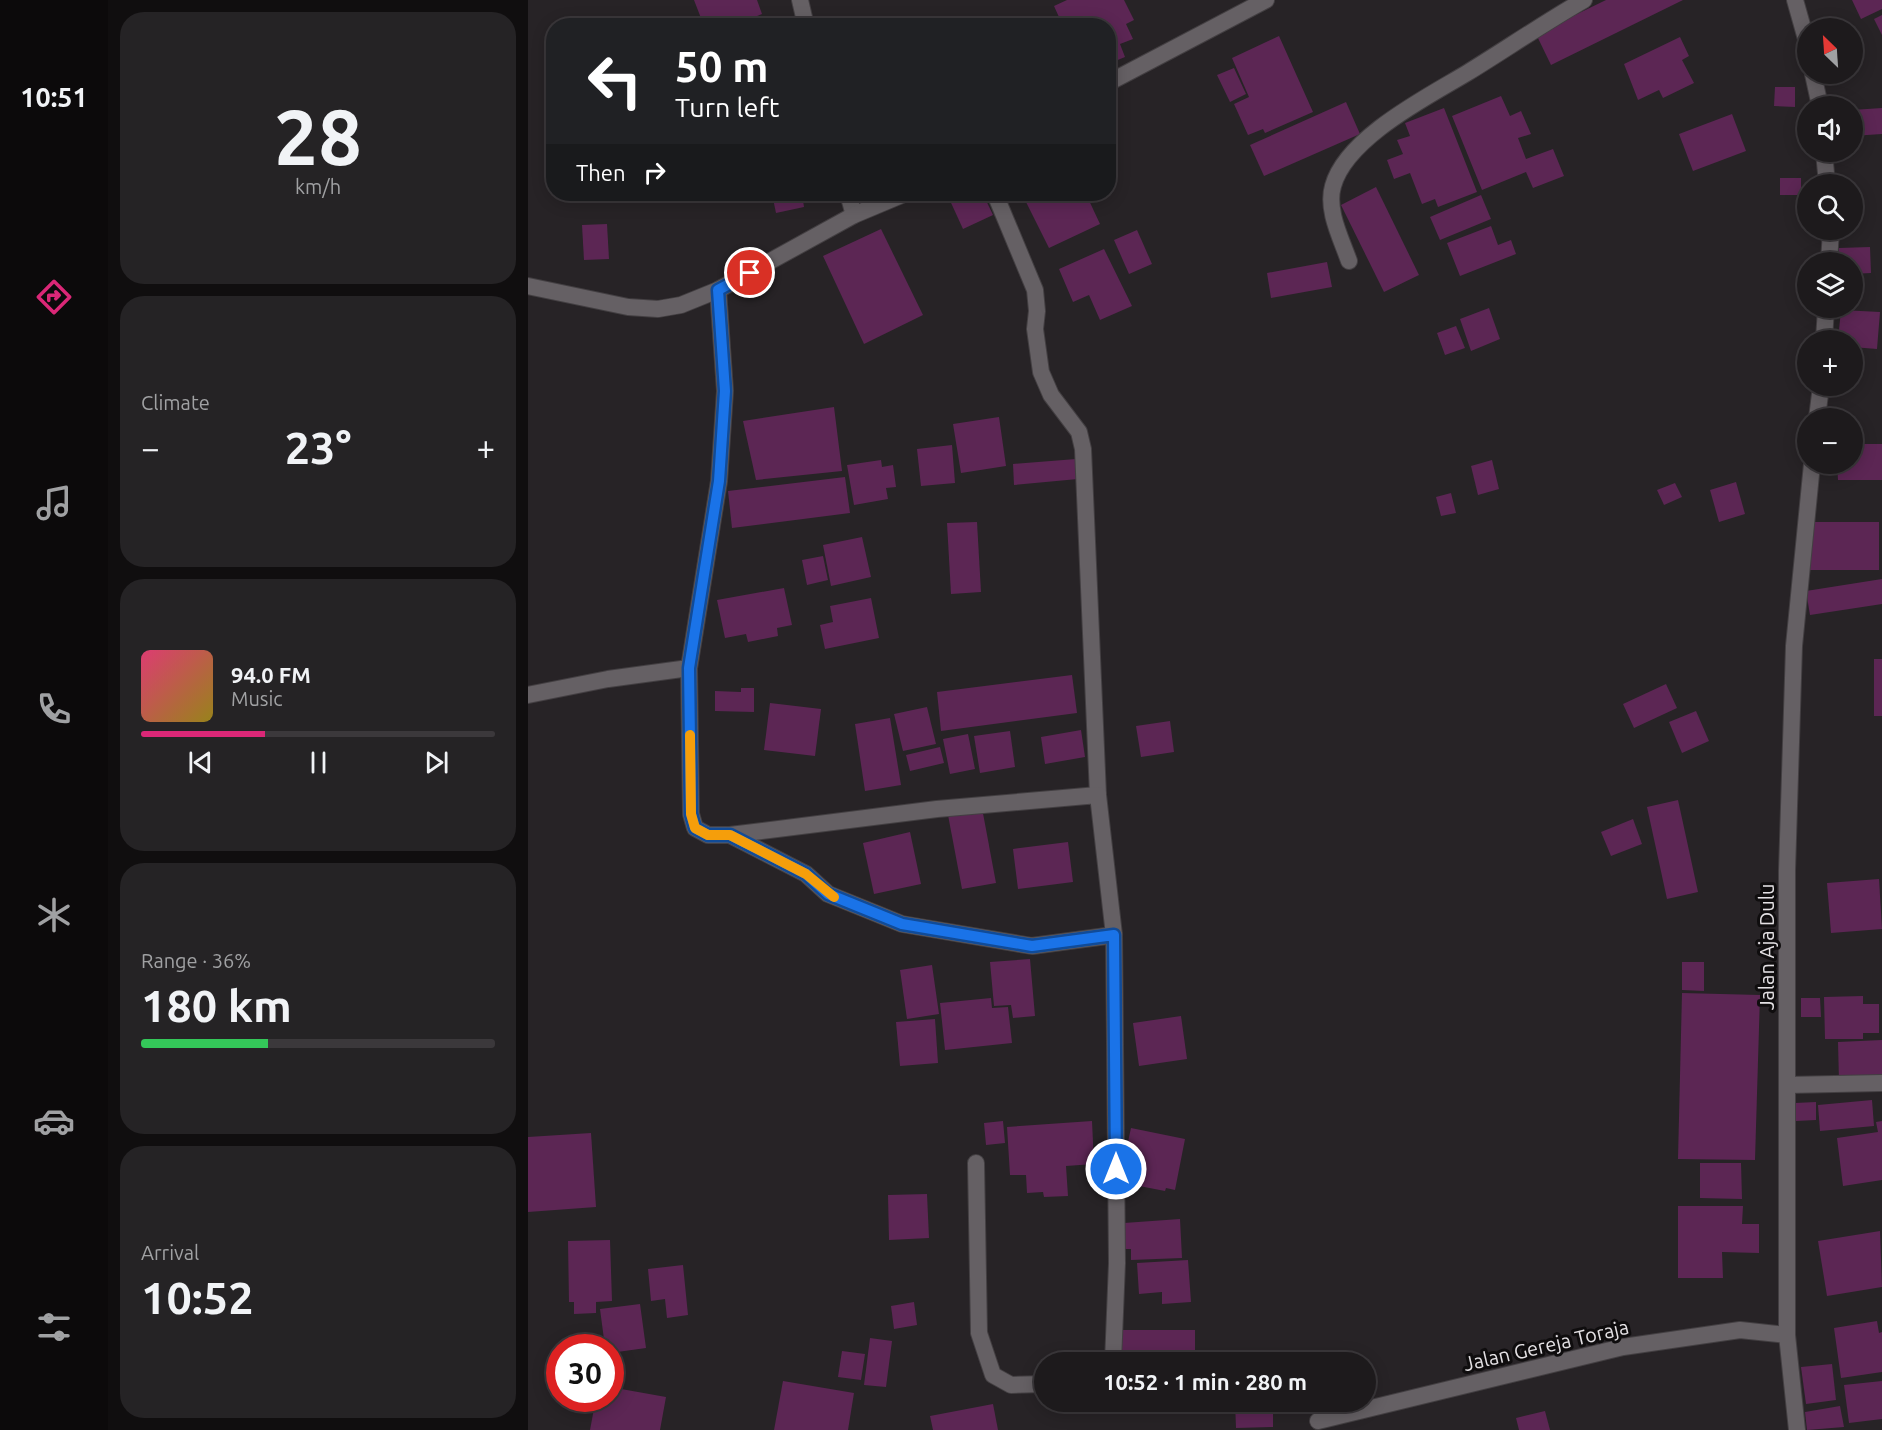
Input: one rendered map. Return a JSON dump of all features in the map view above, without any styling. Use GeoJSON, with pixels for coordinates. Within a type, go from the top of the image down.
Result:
{"type":"FeatureCollection","features":[{"type":"Feature","properties":{"kind":"street"},"geometry":{"type":"LineString","coordinates":[[800,0],[804,18]]}},
{"type":"Feature","properties":{"kind":"street"},"geometry":{"type":"LineString","coordinates":[[1116,79],[1266,0]]}},
{"type":"Feature","properties":{"kind":"street"},"geometry":{"type":"LineString","coordinates":[[1349,261],[1331,208],[1333,186],[1343,163],[1378,130],[1413,104],[1584,0]]}},
{"type":"Feature","properties":{"kind":"street"},"geometry":{"type":"LineString","coordinates":[[1795,0],[1800,18]]}},
{"type":"Feature","properties":{"kind":"street"},"geometry":{"type":"LineString","coordinates":[[850,201],[854,215]]}},
{"type":"Feature","properties":{"kind":"street"},"geometry":{"type":"LineString","coordinates":[[528,286],[628,307],[658,309],[681,305],[718,290],[854,215],[887,201]]}},
{"type":"Feature","properties":{"kind":"street"},"geometry":{"type":"LineString","coordinates":[[998,201],[1035,290],[1037,310],[1035,329],[1041,372],[1051,395],[1079,432],[1083,449],[1098,795],[1114,935],[1117,1263],[1113,1352]]}},
{"type":"Feature","properties":{"kind":"street"},"geometry":{"type":"LineString","coordinates":[[718,290],[725,374],[719,481],[689,668],[691,814],[695,828],[708,835],[730,835],[937,809],[1098,795]]}},
{"type":"Feature","properties":{"kind":"street","name":"Jalan Aja Dulu"},"geometry":{"type":"LineString","coordinates":[[1797,1430],[1787,1335],[1787,871],[1794,646],[1811,474]]}},
{"type":"Feature","properties":{"kind":"street"},"geometry":{"type":"LineString","coordinates":[[528,695],[608,679],[689,668]]}},
{"type":"Feature","properties":{"kind":"street"},"geometry":{"type":"LineString","coordinates":[[730,835],[806,874],[828,894],[902,924],[1032,946],[1114,935]]}},
{"type":"Feature","properties":{"kind":"street"},"geometry":{"type":"LineString","coordinates":[[1787,1085],[1882,1083]]}},
{"type":"Feature","properties":{"kind":"street"},"geometry":{"type":"LineString","coordinates":[[976,1162],[979,1333],[993,1376],[1011,1385],[1034,1384]]}},
{"type":"Feature","properties":{"kind":"street","name":"Jalan Gereja Toraja"},"geometry":{"type":"LineString","coordinates":[[1318,1421],[1623,1347],[1740,1330],[1787,1335]]}},
{"type":"Feature","properties":{"kind":"building"},"geometry":{"type":"Polygon","coordinates":[[[694,0],[757,0],[762,14],[752,18],[701,18],[694,0]]]}},
{"type":"Feature","properties":{"kind":"building"},"geometry":{"type":"Polygon","coordinates":[[[1067,0],[1124,0],[1134,20],[1126,24],[1133,39],[1120,44],[1125,57],[1116,61],[1116,18],[1059,18],[1054,6],[1067,0]]]}},
{"type":"Feature","properties":{"kind":"building"},"geometry":{"type":"Polygon","coordinates":[[[1606,0],[1683,0],[1551,65],[1536,34],[1606,0]]]}},
{"type":"Feature","properties":{"kind":"building"},"geometry":{"type":"Polygon","coordinates":[[[1852,0],[1882,0],[1882,9],[1861,18],[1852,0]]]}},
{"type":"Feature","properties":{"kind":"building"},"geometry":{"type":"Polygon","coordinates":[[[1882,15],[1882,35],[1874,19],[1882,15]]]}},
{"type":"Feature","properties":{"kind":"building"},"geometry":{"type":"Polygon","coordinates":[[[1279,36],[1313,112],[1265,133],[1263,129],[1248,135],[1234,104],[1249,97],[1232,58],[1279,36]]]}},
{"type":"Feature","properties":{"kind":"building"},"geometry":{"type":"Polygon","coordinates":[[[1680,37],[1689,56],[1682,60],[1694,83],[1663,98],[1659,90],[1638,100],[1624,64],[1680,37]]]}},
{"type":"Feature","properties":{"kind":"building"},"geometry":{"type":"Polygon","coordinates":[[[1234,68],[1246,94],[1230,102],[1217,75],[1234,68]]]}},
{"type":"Feature","properties":{"kind":"building"},"geometry":{"type":"Polygon","coordinates":[[[1775,87],[1795,87],[1795,107],[1774,106],[1775,87]]]}},
{"type":"Feature","properties":{"kind":"building"},"geometry":{"type":"Polygon","coordinates":[[[1501,96],[1510,116],[1521,111],[1531,134],[1518,138],[1526,159],[1553,149],[1564,176],[1533,188],[1526,172],[1482,190],[1452,116],[1501,96]]]}},
{"type":"Feature","properties":{"kind":"building"},"geometry":{"type":"Polygon","coordinates":[[[1346,102],[1360,134],[1264,176],[1250,145],[1346,102]]]}},
{"type":"Feature","properties":{"kind":"building"},"geometry":{"type":"Polygon","coordinates":[[[1444,108],[1477,192],[1438,207],[1435,199],[1422,204],[1410,173],[1394,179],[1387,160],[1403,154],[1397,140],[1410,136],[1405,123],[1444,108]]]}},
{"type":"Feature","properties":{"kind":"building"},"geometry":{"type":"Polygon","coordinates":[[[1882,108],[1882,134],[1863,135],[1863,109],[1882,108]]]}},
{"type":"Feature","properties":{"kind":"building"},"geometry":{"type":"Polygon","coordinates":[[[1732,114],[1746,151],[1693,171],[1679,134],[1732,114]]]}},
{"type":"Feature","properties":{"kind":"building"},"geometry":{"type":"Polygon","coordinates":[[[1780,178],[1797,178],[1797,195],[1780,195],[1780,178]]]}},
{"type":"Feature","properties":{"kind":"building"},"geometry":{"type":"Polygon","coordinates":[[[1376,187],[1419,275],[1384,292],[1341,205],[1376,187]]]}},
{"type":"Feature","properties":{"kind":"building"},"geometry":{"type":"Polygon","coordinates":[[[1481,195],[1491,219],[1440,240],[1430,217],[1481,195]]]}},
{"type":"Feature","properties":{"kind":"building"},"geometry":{"type":"Polygon","coordinates":[[[773,201],[803,201],[804,207],[776,213],[773,201]]]}},
{"type":"Feature","properties":{"kind":"building"},"geometry":{"type":"Polygon","coordinates":[[[950,201],[986,201],[993,215],[963,229],[950,201]]]}},
{"type":"Feature","properties":{"kind":"building"},"geometry":{"type":"Polygon","coordinates":[[[1026,201],[1089,201],[1100,224],[1049,248],[1026,201]]]}},
{"type":"Feature","properties":{"kind":"building"},"geometry":{"type":"Polygon","coordinates":[[[607,224],[609,259],[584,260],[582,225],[607,224]]]}},
{"type":"Feature","properties":{"kind":"building"},"geometry":{"type":"Polygon","coordinates":[[[1491,226],[1498,245],[1511,240],[1516,254],[1460,276],[1447,243],[1491,226]]]}},
{"type":"Feature","properties":{"kind":"building"},"geometry":{"type":"Polygon","coordinates":[[[881,229],[923,315],[864,344],[823,256],[881,229]]]}},
{"type":"Feature","properties":{"kind":"building"},"geometry":{"type":"Polygon","coordinates":[[[1137,230],[1152,264],[1129,274],[1114,240],[1137,230]]]}},
{"type":"Feature","properties":{"kind":"building"},"geometry":{"type":"Polygon","coordinates":[[[1870,247],[1871,273],[1863,273],[1863,252],[1839,252],[1839,248],[1870,247]]]}},
{"type":"Feature","properties":{"kind":"building"},"geometry":{"type":"Polygon","coordinates":[[[1104,249],[1132,306],[1100,320],[1089,295],[1073,302],[1059,269],[1104,249]]]}},
{"type":"Feature","properties":{"kind":"building"},"geometry":{"type":"Polygon","coordinates":[[[1327,262],[1332,287],[1271,298],[1267,273],[1327,262]]]}},
{"type":"Feature","properties":{"kind":"building"},"geometry":{"type":"Polygon","coordinates":[[[1489,308],[1500,339],[1471,351],[1460,319],[1489,308]]]}},
{"type":"Feature","properties":{"kind":"building"},"geometry":{"type":"Polygon","coordinates":[[[1863,311],[1880,312],[1877,349],[1863,348],[1863,330],[1839,330],[1840,318],[1863,318],[1863,311]]]}},
{"type":"Feature","properties":{"kind":"building"},"geometry":{"type":"Polygon","coordinates":[[[1456,326],[1465,348],[1445,355],[1437,333],[1456,326]]]}},
{"type":"Feature","properties":{"kind":"building"},"geometry":{"type":"Polygon","coordinates":[[[834,407],[842,471],[756,480],[743,421],[834,407]]]}},
{"type":"Feature","properties":{"kind":"building"},"geometry":{"type":"Polygon","coordinates":[[[999,417],[1006,466],[961,473],[953,424],[999,417]]]}},
{"type":"Feature","properties":{"kind":"building"},"geometry":{"type":"Polygon","coordinates":[[[1863,444],[1882,444],[1882,480],[1838,480],[1838,474],[1863,474],[1863,444]]]}},
{"type":"Feature","properties":{"kind":"building"},"geometry":{"type":"Polygon","coordinates":[[[952,445],[955,483],[921,486],[917,449],[952,445]]]}},
{"type":"Feature","properties":{"kind":"building"},"geometry":{"type":"Polygon","coordinates":[[[1076,459],[1078,479],[1014,485],[1013,464],[1076,459]]]}},
{"type":"Feature","properties":{"kind":"building"},"geometry":{"type":"Polygon","coordinates":[[[881,460],[882,467],[893,465],[896,487],[886,488],[888,499],[854,505],[847,465],[881,460]]]}},
{"type":"Feature","properties":{"kind":"building"},"geometry":{"type":"Polygon","coordinates":[[[1492,460],[1499,489],[1478,495],[1471,466],[1492,460]]]}},
{"type":"Feature","properties":{"kind":"building"},"geometry":{"type":"Polygon","coordinates":[[[845,477],[850,513],[732,528],[728,491],[845,477]]]}},
{"type":"Feature","properties":{"kind":"building"},"geometry":{"type":"Polygon","coordinates":[[[1736,482],[1745,514],[1719,522],[1710,490],[1736,482]]]}},
{"type":"Feature","properties":{"kind":"building"},"geometry":{"type":"Polygon","coordinates":[[[1675,483],[1682,497],[1664,505],[1657,490],[1675,483]]]}},
{"type":"Feature","properties":{"kind":"building"},"geometry":{"type":"Polygon","coordinates":[[[1451,493],[1456,513],[1441,516],[1436,497],[1451,493]]]}},
{"type":"Feature","properties":{"kind":"building"},"geometry":{"type":"Polygon","coordinates":[[[977,522],[981,592],[951,594],[947,523],[977,522]]]}},
{"type":"Feature","properties":{"kind":"building"},"geometry":{"type":"Polygon","coordinates":[[[1810,522],[1879,522],[1879,570],[1810,570],[1810,522]]]}},
{"type":"Feature","properties":{"kind":"building"},"geometry":{"type":"Polygon","coordinates":[[[862,537],[871,577],[831,586],[823,545],[862,537]]]}},
{"type":"Feature","properties":{"kind":"building"},"geometry":{"type":"Polygon","coordinates":[[[823,556],[828,580],[807,585],[802,560],[823,556]]]}},
{"type":"Feature","properties":{"kind":"building"},"geometry":{"type":"Polygon","coordinates":[[[1882,579],[1882,604],[1810,615],[1806,591],[1882,579]]]}},
{"type":"Feature","properties":{"kind":"building"},"geometry":{"type":"Polygon","coordinates":[[[784,588],[792,625],[777,628],[778,636],[748,642],[746,634],[725,638],[717,600],[784,588]]]}},
{"type":"Feature","properties":{"kind":"building"},"geometry":{"type":"Polygon","coordinates":[[[871,598],[879,638],[825,649],[820,625],[833,622],[830,606],[871,598]]]}},
{"type":"Feature","properties":{"kind":"building"},"geometry":{"type":"Polygon","coordinates":[[[1874,659],[1882,659],[1882,716],[1874,716],[1874,659]]]}},
{"type":"Feature","properties":{"kind":"building"},"geometry":{"type":"Polygon","coordinates":[[[1072,675],[1077,713],[941,731],[937,692],[1072,675]]]}},
{"type":"Feature","properties":{"kind":"building"},"geometry":{"type":"Polygon","coordinates":[[[1666,684],[1677,708],[1634,728],[1623,704],[1666,684]]]}},
{"type":"Feature","properties":{"kind":"building"},"geometry":{"type":"Polygon","coordinates":[[[741,688],[754,688],[754,712],[715,711],[715,691],[741,692],[741,688]]]}},
{"type":"Feature","properties":{"kind":"building"},"geometry":{"type":"Polygon","coordinates":[[[770,703],[821,709],[815,756],[764,750],[770,703]]]}},
{"type":"Feature","properties":{"kind":"building"},"geometry":{"type":"Polygon","coordinates":[[[927,707],[936,744],[903,751],[894,714],[927,707]]]}},
{"type":"Feature","properties":{"kind":"building"},"geometry":{"type":"Polygon","coordinates":[[[1696,711],[1709,741],[1682,753],[1669,722],[1696,711]]]}},
{"type":"Feature","properties":{"kind":"building"},"geometry":{"type":"Polygon","coordinates":[[[890,718],[901,785],[865,791],[855,724],[890,718]]]}},
{"type":"Feature","properties":{"kind":"building"},"geometry":{"type":"Polygon","coordinates":[[[1170,721],[1174,752],[1141,757],[1136,726],[1170,721]]]}},
{"type":"Feature","properties":{"kind":"building"},"geometry":{"type":"Polygon","coordinates":[[[1081,730],[1085,757],[1045,764],[1041,737],[1081,730]]]}},
{"type":"Feature","properties":{"kind":"building"},"geometry":{"type":"Polygon","coordinates":[[[1010,731],[1015,767],[980,773],[974,736],[1010,731]]]}},
{"type":"Feature","properties":{"kind":"building"},"geometry":{"type":"Polygon","coordinates":[[[968,734],[975,769],[950,774],[943,739],[968,734]]]}},
{"type":"Feature","properties":{"kind":"building"},"geometry":{"type":"Polygon","coordinates":[[[940,747],[944,763],[910,771],[906,755],[940,747]]]}},
{"type":"Feature","properties":{"kind":"building"},"geometry":{"type":"Polygon","coordinates":[[[1678,800],[1698,892],[1667,899],[1647,807],[1678,800]]]}},
{"type":"Feature","properties":{"kind":"building"},"geometry":{"type":"Polygon","coordinates":[[[982,808],[996,883],[962,889],[948,815],[982,808]]]}},
{"type":"Feature","properties":{"kind":"building"},"geometry":{"type":"Polygon","coordinates":[[[1633,819],[1642,844],[1611,856],[1601,832],[1633,819]]]}},
{"type":"Feature","properties":{"kind":"building"},"geometry":{"type":"Polygon","coordinates":[[[910,832],[921,884],[874,894],[863,843],[910,832]]]}},
{"type":"Feature","properties":{"kind":"building"},"geometry":{"type":"Polygon","coordinates":[[[1068,842],[1073,882],[1018,889],[1013,849],[1068,842]]]}},
{"type":"Feature","properties":{"kind":"building"},"geometry":{"type":"Polygon","coordinates":[[[1879,879],[1882,929],[1831,933],[1827,883],[1879,879]]]}},
{"type":"Feature","properties":{"kind":"building"},"geometry":{"type":"Polygon","coordinates":[[[1030,959],[1035,1016],[1013,1018],[1011,1005],[994,1006],[990,962],[1030,959]]]}},
{"type":"Feature","properties":{"kind":"building"},"geometry":{"type":"Polygon","coordinates":[[[1682,962],[1704,962],[1704,991],[1682,990],[1682,962]]]}},
{"type":"Feature","properties":{"kind":"building"},"geometry":{"type":"Polygon","coordinates":[[[932,965],[939,1014],[907,1019],[900,970],[932,965]]]}},
{"type":"Feature","properties":{"kind":"building"},"geometry":{"type":"Polygon","coordinates":[[[1682,993],[1760,995],[1755,1160],[1678,1159],[1682,993]]]}},
{"type":"Feature","properties":{"kind":"building"},"geometry":{"type":"Polygon","coordinates":[[[1863,996],[1863,1004],[1879,1004],[1879,1033],[1863,1033],[1863,1039],[1825,1039],[1824,997],[1863,996]]]}},
{"type":"Feature","properties":{"kind":"building"},"geometry":{"type":"Polygon","coordinates":[[[991,998],[992,1008],[1008,1007],[1012,1043],[945,1050],[940,1003],[991,998]]]}},
{"type":"Feature","properties":{"kind":"building"},"geometry":{"type":"Polygon","coordinates":[[[1801,998],[1820,998],[1821,1017],[1801,1017],[1801,998]]]}},
{"type":"Feature","properties":{"kind":"building"},"geometry":{"type":"Polygon","coordinates":[[[1181,1016],[1187,1059],[1139,1066],[1133,1023],[1181,1016]]]}},
{"type":"Feature","properties":{"kind":"building"},"geometry":{"type":"Polygon","coordinates":[[[935,1019],[938,1063],[900,1066],[896,1022],[935,1019]]]}},
{"type":"Feature","properties":{"kind":"building"},"geometry":{"type":"Polygon","coordinates":[[[1882,1040],[1882,1080],[1839,1081],[1838,1042],[1882,1040]]]}},
{"type":"Feature","properties":{"kind":"building"},"geometry":{"type":"Polygon","coordinates":[[[1872,1100],[1874,1126],[1820,1131],[1818,1105],[1872,1100]]]}},
{"type":"Feature","properties":{"kind":"building"},"geometry":{"type":"Polygon","coordinates":[[[1816,1102],[1816,1120],[1796,1121],[1795,1103],[1816,1102]]]}},
{"type":"Feature","properties":{"kind":"building"},"geometry":{"type":"Polygon","coordinates":[[[1003,1121],[1005,1143],[986,1145],[984,1123],[1003,1121]]]}},
{"type":"Feature","properties":{"kind":"building"},"geometry":{"type":"Polygon","coordinates":[[[1092,1121],[1094,1164],[1066,1166],[1068,1196],[1044,1197],[1043,1192],[1027,1193],[1026,1175],[1010,1175],[1007,1127],[1092,1121]]]}},
{"type":"Feature","properties":{"kind":"building"},"geometry":{"type":"Polygon","coordinates":[[[1882,1121],[1882,1180],[1843,1186],[1837,1138],[1878,1132],[1876,1122],[1882,1121]]]}},
{"type":"Feature","properties":{"kind":"building"},"geometry":{"type":"Polygon","coordinates":[[[1131,1128],[1185,1139],[1175,1190],[1166,1188],[1165,1191],[1134,1185],[1136,1177],[1121,1174],[1131,1128]]]}},
{"type":"Feature","properties":{"kind":"building"},"geometry":{"type":"Polygon","coordinates":[[[591,1133],[596,1207],[528,1212],[528,1137],[591,1133]]]}},
{"type":"Feature","properties":{"kind":"building"},"geometry":{"type":"Polygon","coordinates":[[[1700,1163],[1741,1163],[1742,1199],[1700,1198],[1700,1163]]]}},
{"type":"Feature","properties":{"kind":"building"},"geometry":{"type":"Polygon","coordinates":[[[927,1194],[929,1238],[889,1240],[888,1195],[927,1194]]]}},
{"type":"Feature","properties":{"kind":"building"},"geometry":{"type":"Polygon","coordinates":[[[1678,1206],[1743,1206],[1742,1224],[1759,1224],[1759,1253],[1722,1252],[1723,1278],[1678,1278],[1678,1206]]]}},
{"type":"Feature","properties":{"kind":"building"},"geometry":{"type":"Polygon","coordinates":[[[1180,1219],[1182,1258],[1131,1260],[1131,1249],[1125,1249],[1124,1223],[1180,1219]]]}},
{"type":"Feature","properties":{"kind":"building"},"geometry":{"type":"Polygon","coordinates":[[[1880,1231],[1882,1287],[1827,1296],[1818,1241],[1880,1231]]]}},
{"type":"Feature","properties":{"kind":"building"},"geometry":{"type":"Polygon","coordinates":[[[610,1240],[612,1301],[596,1302],[596,1313],[574,1314],[574,1302],[569,1302],[568,1241],[610,1240]]]}},
{"type":"Feature","properties":{"kind":"building"},"geometry":{"type":"Polygon","coordinates":[[[1188,1260],[1191,1302],[1162,1304],[1162,1292],[1139,1294],[1137,1263],[1188,1260]]]}},
{"type":"Feature","properties":{"kind":"building"},"geometry":{"type":"Polygon","coordinates":[[[683,1265],[688,1315],[667,1318],[665,1299],[651,1301],[648,1269],[683,1265]]]}},
{"type":"Feature","properties":{"kind":"building"},"geometry":{"type":"Polygon","coordinates":[[[914,1302],[917,1325],[894,1329],[891,1306],[914,1302]]]}},
{"type":"Feature","properties":{"kind":"building"},"geometry":{"type":"Polygon","coordinates":[[[640,1304],[646,1348],[624,1351],[624,1334],[603,1334],[600,1309],[640,1304]]]}},
{"type":"Feature","properties":{"kind":"building"},"geometry":{"type":"Polygon","coordinates":[[[1877,1321],[1879,1333],[1882,1332],[1882,1372],[1841,1378],[1834,1328],[1877,1321]]]}},
{"type":"Feature","properties":{"kind":"building"},"geometry":{"type":"Polygon","coordinates":[[[1121,1330],[1195,1330],[1195,1352],[1121,1352],[1121,1330]]]}},
{"type":"Feature","properties":{"kind":"building"},"geometry":{"type":"Polygon","coordinates":[[[870,1338],[892,1341],[886,1387],[864,1385],[870,1338]]]}},
{"type":"Feature","properties":{"kind":"building"},"geometry":{"type":"Polygon","coordinates":[[[842,1351],[865,1354],[861,1380],[838,1377],[842,1351]]]}},
{"type":"Feature","properties":{"kind":"building"},"geometry":{"type":"Polygon","coordinates":[[[1832,1364],[1836,1400],[1806,1404],[1801,1367],[1832,1364]]]}},
{"type":"Feature","properties":{"kind":"building"},"geometry":{"type":"Polygon","coordinates":[[[783,1381],[854,1393],[848,1430],[774,1430],[783,1381]]]}},
{"type":"Feature","properties":{"kind":"building"},"geometry":{"type":"Polygon","coordinates":[[[1882,1381],[1882,1419],[1849,1423],[1844,1385],[1882,1381]]]}},
{"type":"Feature","properties":{"kind":"building"},"geometry":{"type":"Polygon","coordinates":[[[624,1390],[666,1397],[660,1430],[590,1430],[593,1412],[624,1412],[624,1390]]]}},
{"type":"Feature","properties":{"kind":"building"},"geometry":{"type":"Polygon","coordinates":[[[993,1404],[998,1430],[933,1430],[930,1416],[993,1404]]]}},
{"type":"Feature","properties":{"kind":"building"},"geometry":{"type":"Polygon","coordinates":[[[1840,1406],[1844,1427],[1807,1430],[1805,1412],[1840,1406]]]}},
{"type":"Feature","properties":{"kind":"building"},"geometry":{"type":"Polygon","coordinates":[[[1545,1411],[1550,1430],[1519,1430],[1516,1418],[1545,1411]]]}},
{"type":"Feature","properties":{"kind":"building"},"geometry":{"type":"Polygon","coordinates":[[[1235,1412],[1273,1412],[1273,1427],[1236,1428],[1235,1412]]]}},
{"type":"Feature","properties":{"kind":"slow traffic"},"geometry":{"type":"LineString","coordinates":[[690,735],[691,814],[695,828],[708,835],[730,835],[806,874],[834,897]]}},
{"type":"Feature","properties":{"kind":"route"},"geometry":{"type":"LineString","coordinates":[[750,273],[718,290],[725,374],[719,481],[689,668],[691,814],[695,828],[708,835],[730,835],[806,874],[828,894],[856,908],[902,924],[1032,946],[1114,935],[1116,1169]]}}]}
